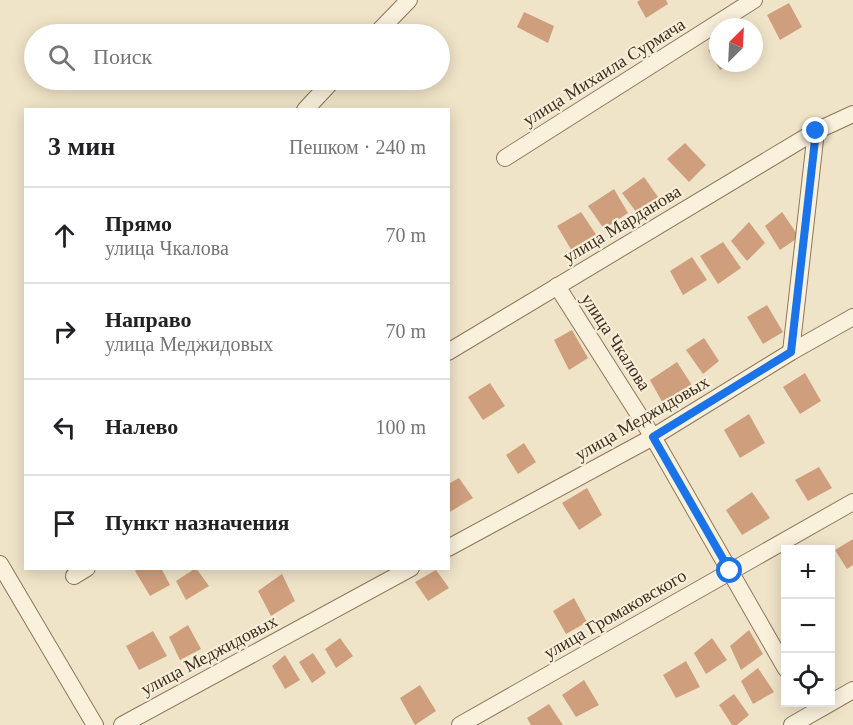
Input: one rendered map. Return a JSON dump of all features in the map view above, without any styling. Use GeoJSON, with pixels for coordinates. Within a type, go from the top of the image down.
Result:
{"type":"FeatureCollection","features":[{"type":"Feature","properties":{"kind":"street"},"geometry":{"type":"LineString","coordinates":[[386,24],[409,0]]}},
{"type":"Feature","properties":{"kind":"street","name":"улица Михаила Сурмача"},"geometry":{"type":"LineString","coordinates":[[505,158],[754,0]]}},
{"type":"Feature","properties":{"kind":"street"},"geometry":{"type":"LineString","coordinates":[[307,108],[324,90]]}},
{"type":"Feature","properties":{"kind":"street","name":"улица Марданова"},"geometry":{"type":"LineString","coordinates":[[450,350],[816,131],[853,114]]}},
{"type":"Feature","properties":{"kind":"street"},"geometry":{"type":"LineString","coordinates":[[791,352],[816,131]]}},
{"type":"Feature","properties":{"kind":"street","name":"улица Чкалова"},"geometry":{"type":"LineString","coordinates":[[557,286],[653,437],[781,660]]}},
{"type":"Feature","properties":{"kind":"street","name":"улица Меджидовых"},"geometry":{"type":"LineString","coordinates":[[450,547],[653,437],[791,352],[853,317]]}},
{"type":"Feature","properties":{"kind":"street","name":"улица Громаковского"},"geometry":{"type":"LineString","coordinates":[[460,725],[853,502]]}},
{"type":"Feature","properties":{"kind":"street"},"geometry":{"type":"LineString","coordinates":[[0,564],[95,725]]}},
{"type":"Feature","properties":{"kind":"street","name":"улица Меджидовых"},"geometry":{"type":"LineString","coordinates":[[122,725],[407,570]]}},
{"type":"Feature","properties":{"kind":"street"},"geometry":{"type":"LineString","coordinates":[[792,725],[853,690]]}},
{"type":"Feature","properties":{"kind":"building"},"geometry":{"type":"Polygon","coordinates":[[[666,0],[668,4],[646,18],[637,2],[666,0]]]}},
{"type":"Feature","properties":{"kind":"building"},"geometry":{"type":"Polygon","coordinates":[[[789,3],[802,27],[780,40],[767,15],[789,3]]]}},
{"type":"Feature","properties":{"kind":"building"},"geometry":{"type":"Polygon","coordinates":[[[524,12],[554,26],[548,43],[517,27],[524,12]]]}},
{"type":"Feature","properties":{"kind":"building"},"geometry":{"type":"Polygon","coordinates":[[[685,143],[706,165],[689,182],[667,159],[685,143]]]}},
{"type":"Feature","properties":{"kind":"building"},"geometry":{"type":"Polygon","coordinates":[[[644,177],[658,197],[637,213],[622,193],[644,177]]]}},
{"type":"Feature","properties":{"kind":"building"},"geometry":{"type":"Polygon","coordinates":[[[614,189],[628,213],[604,229],[588,206],[614,189]]]}},
{"type":"Feature","properties":{"kind":"building"},"geometry":{"type":"Polygon","coordinates":[[[581,212],[597,236],[572,251],[557,226],[581,212]]]}},
{"type":"Feature","properties":{"kind":"building"},"geometry":{"type":"Polygon","coordinates":[[[782,212],[799,237],[780,250],[765,226],[782,212]]]}},
{"type":"Feature","properties":{"kind":"building"},"geometry":{"type":"Polygon","coordinates":[[[749,222],[765,243],[747,261],[731,241],[749,222]]]}},
{"type":"Feature","properties":{"kind":"building"},"geometry":{"type":"Polygon","coordinates":[[[723,242],[741,268],[718,284],[700,256],[723,242]]]}},
{"type":"Feature","properties":{"kind":"building"},"geometry":{"type":"Polygon","coordinates":[[[692,257],[707,280],[683,295],[670,271],[692,257]]]}},
{"type":"Feature","properties":{"kind":"building"},"geometry":{"type":"Polygon","coordinates":[[[767,305],[783,332],[763,344],[747,317],[767,305]]]}},
{"type":"Feature","properties":{"kind":"building"},"geometry":{"type":"Polygon","coordinates":[[[572,330],[588,358],[569,370],[554,340],[572,330]]]}},
{"type":"Feature","properties":{"kind":"building"},"geometry":{"type":"Polygon","coordinates":[[[704,338],[719,361],[703,374],[686,350],[704,338]]]}},
{"type":"Feature","properties":{"kind":"building"},"geometry":{"type":"Polygon","coordinates":[[[677,362],[695,390],[666,409],[650,380],[677,362]]]}},
{"type":"Feature","properties":{"kind":"building"},"geometry":{"type":"Polygon","coordinates":[[[805,373],[821,401],[800,414],[783,387],[805,373]]]}},
{"type":"Feature","properties":{"kind":"building"},"geometry":{"type":"Polygon","coordinates":[[[490,383],[505,406],[483,420],[468,397],[490,383]]]}},
{"type":"Feature","properties":{"kind":"building"},"geometry":{"type":"Polygon","coordinates":[[[749,414],[765,443],[740,458],[724,430],[749,414]]]}},
{"type":"Feature","properties":{"kind":"building"},"geometry":{"type":"Polygon","coordinates":[[[524,443],[536,462],[518,474],[506,455],[524,443]]]}},
{"type":"Feature","properties":{"kind":"building"},"geometry":{"type":"Polygon","coordinates":[[[819,467],[832,488],[808,501],[795,480],[819,467]]]}},
{"type":"Feature","properties":{"kind":"building"},"geometry":{"type":"Polygon","coordinates":[[[459,478],[473,498],[450,512],[450,483],[459,478]]]}},
{"type":"Feature","properties":{"kind":"building"},"geometry":{"type":"Polygon","coordinates":[[[587,488],[602,515],[579,530],[562,503],[587,488]]]}},
{"type":"Feature","properties":{"kind":"building"},"geometry":{"type":"Polygon","coordinates":[[[752,492],[770,518],[742,535],[726,510],[752,492]]]}},
{"type":"Feature","properties":{"kind":"building"},"geometry":{"type":"Polygon","coordinates":[[[853,539],[853,565],[847,569],[835,550],[853,539]]]}},
{"type":"Feature","properties":{"kind":"building"},"geometry":{"type":"Polygon","coordinates":[[[162,570],[170,585],[150,596],[135,571],[162,570]]]}},
{"type":"Feature","properties":{"kind":"building"},"geometry":{"type":"Polygon","coordinates":[[[193,570],[197,570],[209,586],[186,600],[176,581],[193,570]]]}},
{"type":"Feature","properties":{"kind":"building"},"geometry":{"type":"Polygon","coordinates":[[[436,570],[449,588],[428,601],[415,582],[436,570]]]}},
{"type":"Feature","properties":{"kind":"building"},"geometry":{"type":"Polygon","coordinates":[[[282,574],[295,601],[271,616],[258,591],[282,574]]]}},
{"type":"Feature","properties":{"kind":"building"},"geometry":{"type":"Polygon","coordinates":[[[574,598],[587,622],[566,634],[553,611],[574,598]]]}},
{"type":"Feature","properties":{"kind":"building"},"geometry":{"type":"Polygon","coordinates":[[[188,625],[201,649],[180,660],[169,637],[188,625]]]}},
{"type":"Feature","properties":{"kind":"building"},"geometry":{"type":"Polygon","coordinates":[[[749,630],[763,654],[741,670],[730,646],[749,630]]]}},
{"type":"Feature","properties":{"kind":"building"},"geometry":{"type":"Polygon","coordinates":[[[153,631],[167,656],[139,670],[126,646],[153,631]]]}},
{"type":"Feature","properties":{"kind":"building"},"geometry":{"type":"Polygon","coordinates":[[[340,638],[353,656],[336,668],[325,649],[340,638]]]}},
{"type":"Feature","properties":{"kind":"building"},"geometry":{"type":"Polygon","coordinates":[[[712,638],[727,660],[706,674],[694,653],[712,638]]]}},
{"type":"Feature","properties":{"kind":"building"},"geometry":{"type":"Polygon","coordinates":[[[313,653],[326,673],[312,683],[299,662],[313,653]]]}},
{"type":"Feature","properties":{"kind":"building"},"geometry":{"type":"Polygon","coordinates":[[[285,655],[300,680],[285,689],[272,666],[285,655]]]}},
{"type":"Feature","properties":{"kind":"building"},"geometry":{"type":"Polygon","coordinates":[[[686,661],[700,687],[676,698],[663,675],[686,661]]]}},
{"type":"Feature","properties":{"kind":"building"},"geometry":{"type":"Polygon","coordinates":[[[758,668],[774,692],[753,704],[741,681],[758,668]]]}},
{"type":"Feature","properties":{"kind":"building"},"geometry":{"type":"Polygon","coordinates":[[[584,680],[599,705],[576,717],[562,695],[584,680]]]}},
{"type":"Feature","properties":{"kind":"building"},"geometry":{"type":"Polygon","coordinates":[[[420,685],[436,711],[415,725],[400,698],[420,685]]]}},
{"type":"Feature","properties":{"kind":"building"},"geometry":{"type":"Polygon","coordinates":[[[734,694],[749,715],[737,725],[732,725],[719,705],[734,694]]]}},
{"type":"Feature","properties":{"kind":"building"},"geometry":{"type":"Polygon","coordinates":[[[549,704],[563,725],[531,725],[527,718],[549,704]]]}},
{"type":"Feature","properties":{"kind":"route"},"geometry":{"type":"LineString","coordinates":[[730,571],[653,437],[791,352],[816,131]]}}]}
